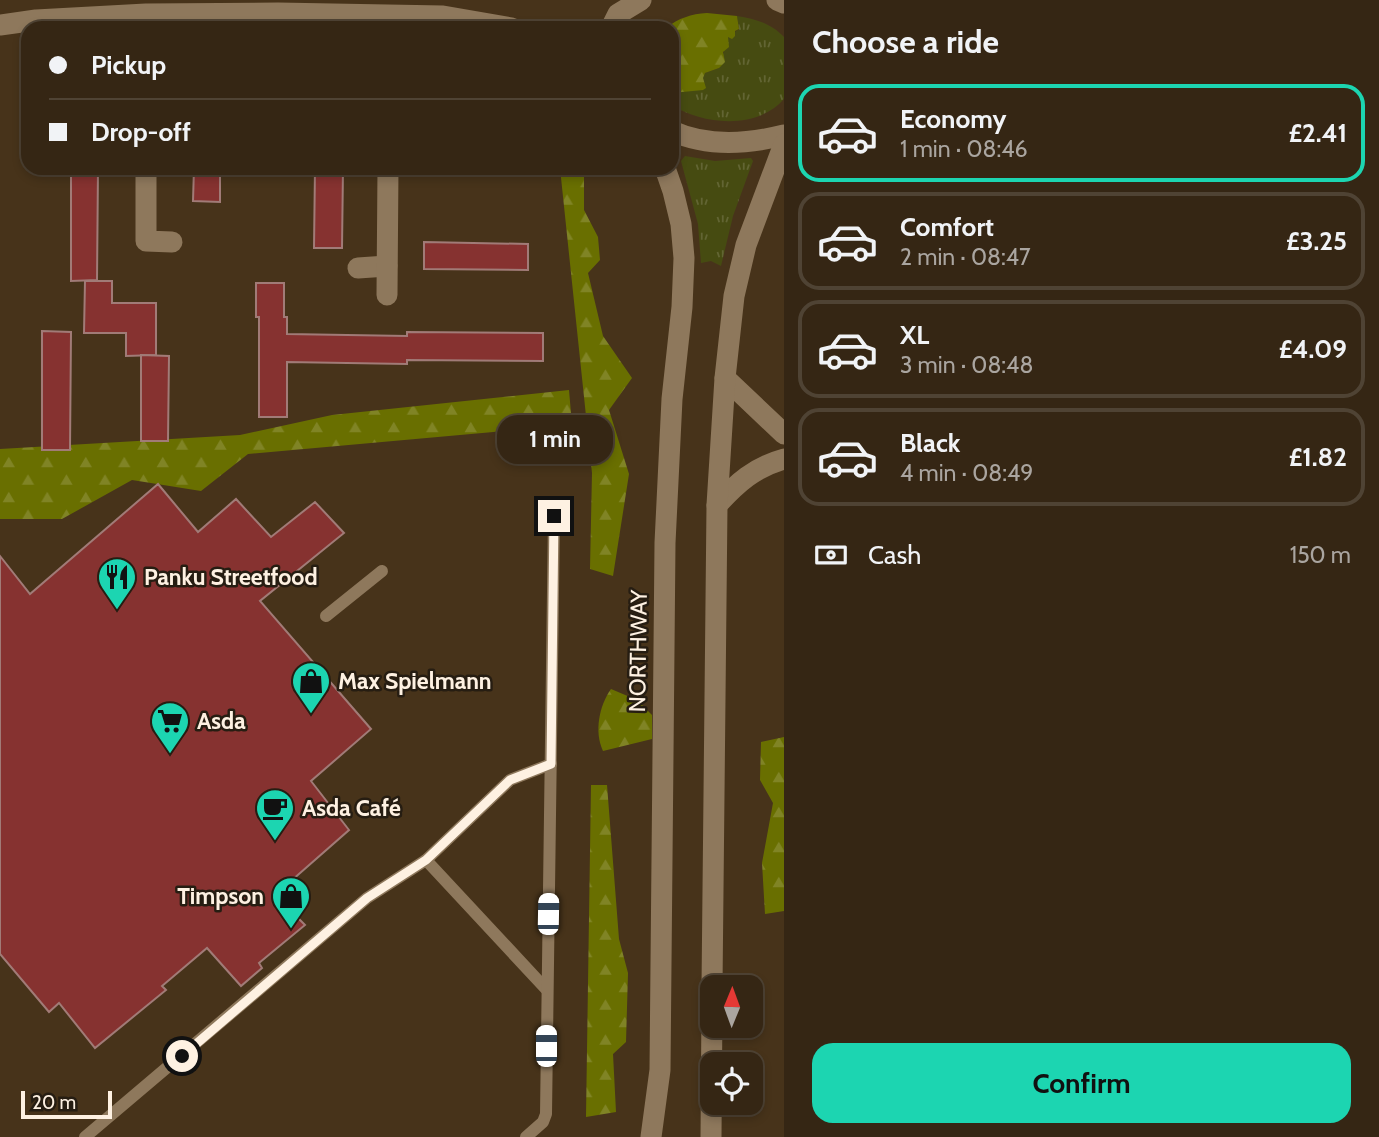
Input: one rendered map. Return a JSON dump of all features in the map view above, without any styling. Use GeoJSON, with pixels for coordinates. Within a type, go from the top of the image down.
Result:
{"type":"FeatureCollection","features":[{"type":"Feature","properties":{"kind":"street"},"geometry":{"type":"LineString","coordinates":[[611,19],[640,0]]}},
{"type":"Feature","properties":{"kind":"street"},"geometry":{"type":"LineString","coordinates":[[777,0],[784,3]]}},
{"type":"Feature","properties":{"kind":"street"},"geometry":{"type":"LineString","coordinates":[[0,25],[36,10],[146,21],[278,7],[388,21],[443,16],[472,21]]}},
{"type":"Feature","properties":{"kind":"street"},"geometry":{"type":"LineString","coordinates":[[679,133],[708,141],[736,142],[784,135]]}},
{"type":"Feature","properties":{"kind":"street"},"geometry":{"type":"LineString","coordinates":[[712,975],[717,505],[724,378],[734,296],[746,245],[784,144]]}},
{"type":"Feature","properties":{"kind":"street"},"geometry":{"type":"LineString","coordinates":[[146,175],[146,242],[172,242]]}},
{"type":"Feature","properties":{"kind":"street"},"geometry":{"type":"LineString","coordinates":[[387,295],[388,175]]}},
{"type":"Feature","properties":{"kind":"street","name":"NORTHWAY"},"geometry":{"type":"LineString","coordinates":[[651,1137],[660,1070],[665,543],[672,399],[682,307],[684,258],[681,224],[667,175]]}},
{"type":"Feature","properties":{"kind":"street"},"geometry":{"type":"LineString","coordinates":[[358,268],[387,266]]}},
{"type":"Feature","properties":{"kind":"street"},"geometry":{"type":"LineString","coordinates":[[724,378],[784,434]]}},
{"type":"Feature","properties":{"kind":"street"},"geometry":{"type":"LineString","coordinates":[[717,505],[736,484],[757,468],[784,459]]}},
{"type":"Feature","properties":{"kind":"street"},"geometry":{"type":"LineString","coordinates":[[711,1137],[712,1038]]}},
{"type":"Feature","properties":{"kind":"lane"},"geometry":{"type":"LineString","coordinates":[[526,1137],[545,1118],[554,516]]}},
{"type":"Feature","properties":{"kind":"lane"},"geometry":{"type":"LineString","coordinates":[[326,616],[382,571]]}},
{"type":"Feature","properties":{"kind":"lane"},"geometry":{"type":"LineString","coordinates":[[85,1137],[367,898],[426,860],[510,780],[551,764]]}},
{"type":"Feature","properties":{"kind":"lane"},"geometry":{"type":"LineString","coordinates":[[426,860],[546,989]]}},
{"type":"Feature","properties":{"kind":"green space"},"geometry":{"type":"Polygon","coordinates":[[[696,14],[737,16],[739,29],[735,31],[732,39],[728,37],[729,47],[723,52],[725,62],[719,68],[705,73],[703,78],[706,88],[679,92],[678,21],[696,14]]]}},
{"type":"Feature","properties":{"kind":"green space"},"geometry":{"type":"Polygon","coordinates":[[[737,16],[762,22],[784,37],[784,99],[773,109],[745,120],[714,120],[679,109],[679,91],[691,87],[705,73],[719,68],[728,37],[739,29],[737,16]]]}},
{"type":"Feature","properties":{"kind":"green space"},"geometry":{"type":"Polygon","coordinates":[[[685,156],[715,161],[751,158],[753,161],[733,216],[721,266],[711,261],[701,263],[698,224],[681,161],[685,156]]]}},
{"type":"Feature","properties":{"kind":"green space"},"geometry":{"type":"Polygon","coordinates":[[[561,175],[584,175],[584,210],[598,237],[600,260],[588,273],[603,336],[632,378],[609,410],[629,474],[613,576],[590,569],[592,473],[561,175]]]}},
{"type":"Feature","properties":{"kind":"green space"},"geometry":{"type":"Polygon","coordinates":[[[569,390],[572,425],[248,454],[201,491],[132,480],[62,519],[0,519],[0,449],[240,435],[332,415],[569,390]]]}},
{"type":"Feature","properties":{"kind":"green space"},"geometry":{"type":"Polygon","coordinates":[[[611,689],[637,700],[652,715],[652,739],[603,751],[598,728],[599,719],[603,703],[611,689]]]}},
{"type":"Feature","properties":{"kind":"green space"},"geometry":{"type":"Polygon","coordinates":[[[784,737],[784,911],[765,914],[762,863],[773,803],[760,780],[761,742],[784,737]]]}},
{"type":"Feature","properties":{"kind":"green space"},"geometry":{"type":"Polygon","coordinates":[[[591,785],[607,785],[619,939],[628,973],[626,1042],[613,1054],[616,1112],[586,1117],[591,785]]]}},
{"type":"Feature","properties":{"kind":"building"},"geometry":{"type":"Polygon","coordinates":[[[71,175],[98,175],[97,280],[71,281],[71,175]]]}},
{"type":"Feature","properties":{"kind":"building"},"geometry":{"type":"Polygon","coordinates":[[[194,175],[220,175],[220,202],[193,201],[194,175]]]}},
{"type":"Feature","properties":{"kind":"building"},"geometry":{"type":"Polygon","coordinates":[[[315,175],[343,175],[342,248],[314,248],[315,175]]]}},
{"type":"Feature","properties":{"kind":"building"},"geometry":{"type":"Polygon","coordinates":[[[424,242],[528,244],[528,270],[424,269],[424,242]]]}},
{"type":"Feature","properties":{"kind":"building"},"geometry":{"type":"Polygon","coordinates":[[[85,281],[112,281],[112,303],[156,303],[156,355],[126,356],[126,333],[84,333],[85,281]]]}},
{"type":"Feature","properties":{"kind":"building"},"geometry":{"type":"Polygon","coordinates":[[[256,283],[284,283],[287,334],[407,336],[407,332],[543,333],[543,361],[407,360],[407,364],[287,362],[287,417],[259,417],[259,317],[256,317],[256,283]]]}},
{"type":"Feature","properties":{"kind":"building"},"geometry":{"type":"Polygon","coordinates":[[[42,331],[71,332],[70,450],[42,450],[42,331]]]}},
{"type":"Feature","properties":{"kind":"building"},"geometry":{"type":"Polygon","coordinates":[[[141,355],[169,356],[168,441],[141,441],[141,355]]]}},
{"type":"Feature","properties":{"kind":"building","name":"Asda"},"geometry":{"type":"Polygon","coordinates":[[[158,484],[198,532],[236,499],[271,537],[315,502],[344,533],[260,601],[371,729],[311,781],[349,830],[275,895],[305,925],[259,963],[262,968],[241,986],[207,948],[162,986],[166,990],[95,1048],[59,1003],[49,1012],[0,954],[0,556],[30,594],[158,484]]]}},
{"type":"Feature","properties":{"kind":"place","name":"Panku Streetfood"},"geometry":{"type":"Point","coordinates":[117,611]}},
{"type":"Feature","properties":{"kind":"place","name":"Max Spielmann"},"geometry":{"type":"Point","coordinates":[311,715]}},
{"type":"Feature","properties":{"kind":"place","name":"Asda"},"geometry":{"type":"Point","coordinates":[170,755]}},
{"type":"Feature","properties":{"kind":"place","name":"Asda Café"},"geometry":{"type":"Point","coordinates":[275,842]}},
{"type":"Feature","properties":{"kind":"place","name":"Timpson"},"geometry":{"type":"Point","coordinates":[291,930]}},
{"type":"Feature","properties":{"kind":"route"},"geometry":{"type":"LineString","coordinates":[[182,1056],[367,898],[426,860],[510,780],[551,764],[554,516]]}}]}
